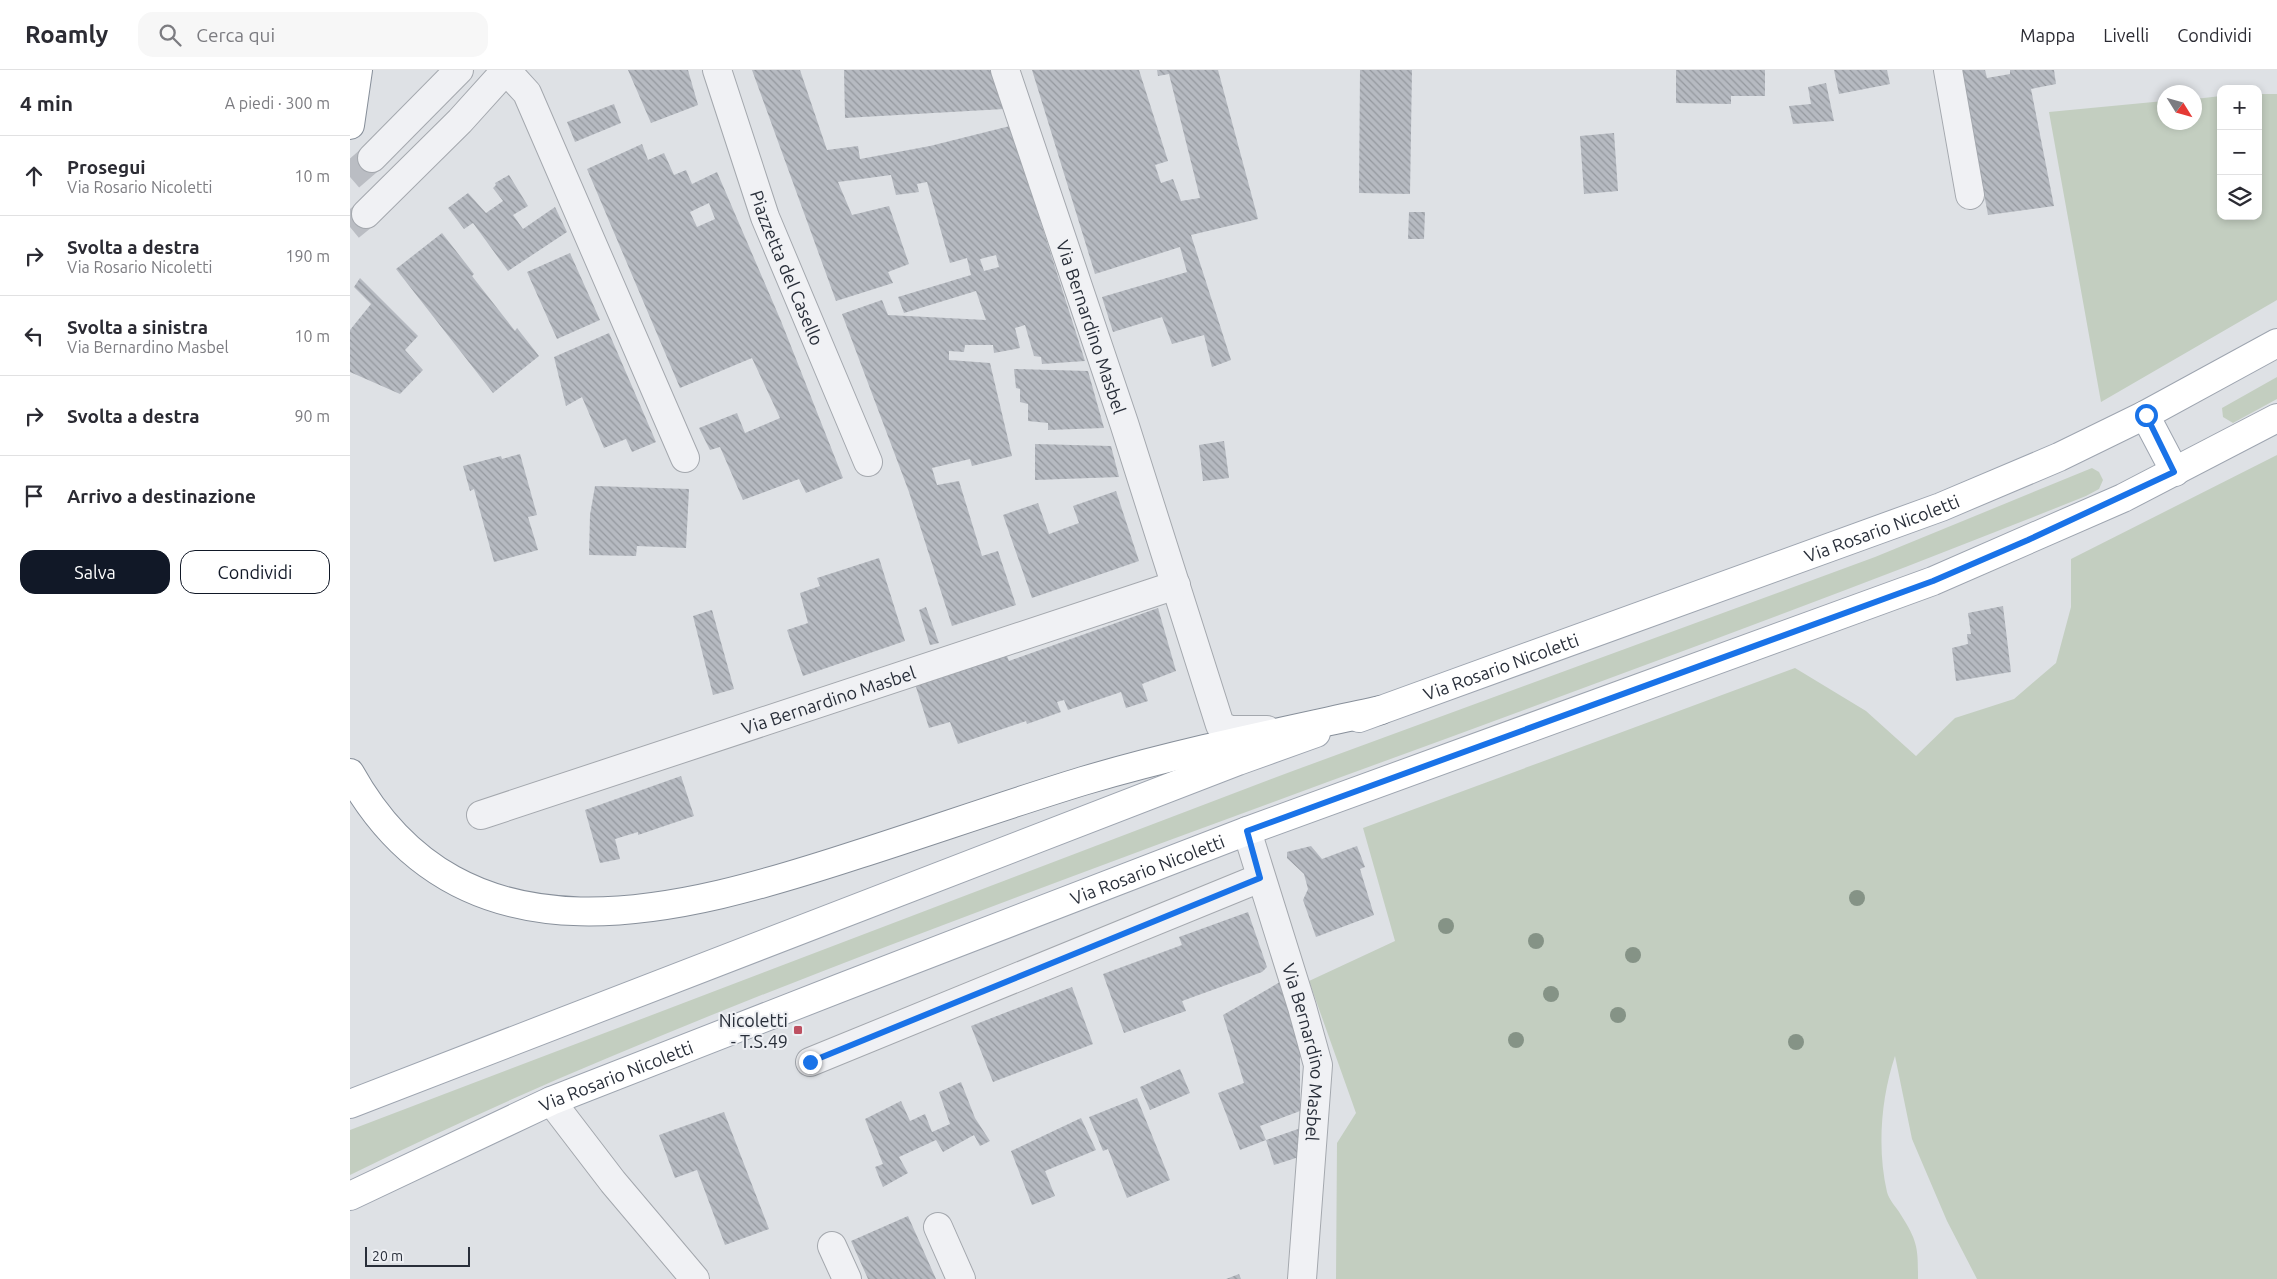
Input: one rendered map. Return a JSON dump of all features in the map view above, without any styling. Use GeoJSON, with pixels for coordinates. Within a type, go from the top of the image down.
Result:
{"type":"FeatureCollection","features":[{"type":"Feature","properties":{"kind":"main road"},"geometry":{"type":"LineString","coordinates":[[350,125],[358,70]]}},
{"type":"Feature","properties":{"kind":"main road","name":"Via Rosario Nicoletti"},"geometry":{"type":"LineString","coordinates":[[350,1104],[1238,761],[1941,507],[2059,457],[2146,415],[2277,343]]}},
{"type":"Feature","properties":{"kind":"main road"},"geometry":{"type":"LineString","coordinates":[[2146,415],[2174,472]]}},
{"type":"Feature","properties":{"kind":"main road","name":"Via Rosario Nicoletti"},"geometry":{"type":"LineString","coordinates":[[350,1196],[551,1101],[1247,831],[1933,581],[2062,525],[2174,472],[2277,418]]}},
{"type":"Feature","properties":{"kind":"main road"},"geometry":{"type":"LineString","coordinates":[[350,773],[381,820],[432,868],[466,887],[504,901],[545,910],[626,911],[675,905],[742,890],[810,870],[1083,781],[1212,746],[1381,710]]}},
{"type":"Feature","properties":{"kind":"street"},"geometry":{"type":"LineString","coordinates":[[372,158],[459,70]]}},
{"type":"Feature","properties":{"kind":"street"},"geometry":{"type":"LineString","coordinates":[[366,214],[460,121],[506,70],[527,93],[685,458]]}},
{"type":"Feature","properties":{"kind":"street","name":"Piazzetta del Casello"},"geometry":{"type":"LineString","coordinates":[[717,70],[765,218],[868,462]]}},
{"type":"Feature","properties":{"kind":"street","name":"Via Bernardino Masbel"},"geometry":{"type":"LineString","coordinates":[[1005,70],[1124,423],[1220,725],[1230,730],[1254,731],[1308,726]]}},
{"type":"Feature","properties":{"kind":"street"},"geometry":{"type":"LineString","coordinates":[[1948,70],[1970,195]]}},
{"type":"Feature","properties":{"kind":"street","name":"Via Bernardino Masbel"},"geometry":{"type":"LineString","coordinates":[[481,815],[1176,585]]}},
{"type":"Feature","properties":{"kind":"street","name":"Via Bernardino Masbel"},"geometry":{"type":"LineString","coordinates":[[1247,831],[1260,878],[1302,1007],[1318,1065],[1302,1279]]}},
{"type":"Feature","properties":{"kind":"street"},"geometry":{"type":"LineString","coordinates":[[810,1062],[1260,878]]}},
{"type":"Feature","properties":{"kind":"street"},"geometry":{"type":"LineString","coordinates":[[551,1101],[613,1182],[695,1279]]}},
{"type":"Feature","properties":{"kind":"street"},"geometry":{"type":"LineString","coordinates":[[938,1227],[961,1279]]}},
{"type":"Feature","properties":{"kind":"street"},"geometry":{"type":"LineString","coordinates":[[832,1246],[847,1279]]}},
{"type":"Feature","properties":{"kind":"green space"},"geometry":{"type":"Polygon","coordinates":[[[2262,94],[2277,94],[2277,300],[2101,402],[2049,112],[2157,102],[2157,130],[2202,130],[2202,98],[2217,96],[2217,220],[2262,220],[2262,94]]]}},
{"type":"Feature","properties":{"kind":"green space"},"geometry":{"type":"Polygon","coordinates":[[[2277,377],[2277,399],[2233,423],[2223,417],[2222,408],[2277,377]]]}},
{"type":"Feature","properties":{"kind":"green space"},"geometry":{"type":"Polygon","coordinates":[[[2277,455],[2277,1279],[1977,1279],[1947,1221],[1912,1139],[1895,1056],[1886,1089],[1881,1141],[1882,1159],[1888,1195],[1907,1224],[1914,1239],[1918,1260],[1918,1279],[1336,1279],[1337,1143],[1356,1113],[1309,981],[1395,941],[1363,828],[1795,668],[1866,711],[1916,756],[1955,718],[2014,699],[2056,663],[2071,607],[2071,559],[2277,455]]]}},
{"type":"Feature","properties":{"kind":"green space"},"geometry":{"type":"Polygon","coordinates":[[[2092,468],[2099,472],[2103,480],[2099,489],[2086,496],[1831,596],[1060,881],[790,984],[701,1019],[524,1094],[350,1175],[350,1130],[1290,772],[1875,557],[2092,468]]]}},
{"type":"Feature","properties":{"kind":"building"},"geometry":{"type":"Polygon","coordinates":[[[628,70],[688,70],[698,105],[651,123],[628,70]]]}},
{"type":"Feature","properties":{"kind":"building"},"geometry":{"type":"Polygon","coordinates":[[[752,70],[800,70],[827,150],[858,146],[860,159],[930,146],[1010,126],[1085,361],[1042,364],[1041,357],[1034,356],[1025,325],[1015,328],[1020,348],[994,353],[993,345],[965,345],[964,352],[949,351],[949,360],[990,363],[1012,456],[972,466],[970,459],[932,468],[937,485],[959,481],[982,556],[998,551],[1016,605],[952,626],[909,492],[842,314],[882,300],[888,315],[986,320],[976,291],[904,313],[898,297],[971,275],[967,258],[950,263],[927,182],[917,184],[919,192],[896,195],[891,175],[838,182],[852,215],[889,206],[909,264],[888,272],[893,283],[836,301],[752,70]],[[996,255],[980,259],[984,271],[999,267],[996,255]]]}},
{"type":"Feature","properties":{"kind":"building"},"geometry":{"type":"Polygon","coordinates":[[[844,70],[992,70],[1004,109],[845,118],[844,70]]]}},
{"type":"Feature","properties":{"kind":"building"},"geometry":{"type":"Polygon","coordinates":[[[1032,70],[1139,70],[1168,161],[1155,165],[1161,183],[1173,179],[1181,201],[1200,198],[1169,74],[1158,76],[1157,70],[1218,70],[1258,219],[1191,235],[1231,360],[1212,367],[1204,335],[1172,344],[1162,317],[1113,332],[1102,297],[1187,272],[1180,247],[1095,274],[1032,70]]]}},
{"type":"Feature","properties":{"kind":"building"},"geometry":{"type":"Polygon","coordinates":[[[1360,70],[1412,70],[1410,194],[1359,193],[1360,70]]]}},
{"type":"Feature","properties":{"kind":"building"},"geometry":{"type":"Polygon","coordinates":[[[1676,70],[1765,70],[1765,96],[1731,96],[1731,104],[1676,103],[1676,70]]]}},
{"type":"Feature","properties":{"kind":"building"},"geometry":{"type":"Polygon","coordinates":[[[1834,70],[1887,70],[1890,84],[1839,94],[1834,70]]]}},
{"type":"Feature","properties":{"kind":"building"},"geometry":{"type":"Polygon","coordinates":[[[1961,70],[1985,70],[1987,78],[2010,74],[2010,70],[2054,70],[2056,84],[2031,89],[2054,206],[1988,215],[1961,70]]]}},
{"type":"Feature","properties":{"kind":"building"},"geometry":{"type":"Polygon","coordinates":[[[1826,83],[1834,121],[1793,124],[1789,106],[1811,104],[1808,87],[1826,83]]]}},
{"type":"Feature","properties":{"kind":"building"},"geometry":{"type":"Polygon","coordinates":[[[614,104],[621,123],[575,142],[567,122],[614,104]]]}},
{"type":"Feature","properties":{"kind":"building"},"geometry":{"type":"Polygon","coordinates":[[[1614,133],[1618,191],[1584,194],[1580,136],[1614,133]]]}},
{"type":"Feature","properties":{"kind":"building"},"geometry":{"type":"Polygon","coordinates":[[[642,144],[648,160],[664,153],[674,175],[686,170],[692,184],[717,172],[781,321],[843,478],[806,493],[799,479],[743,500],[720,447],[710,450],[699,428],[737,413],[745,433],[780,418],[752,358],[680,388],[587,169],[642,144]],[[709,203],[690,212],[697,227],[715,219],[709,203]]]}},
{"type":"Feature","properties":{"kind":"building"},"geometry":{"type":"Polygon","coordinates":[[[509,175],[528,206],[513,215],[523,229],[555,207],[567,232],[508,271],[473,223],[464,229],[448,208],[468,193],[486,213],[503,201],[493,188],[496,185],[495,183],[509,175]]]}},
{"type":"Feature","properties":{"kind":"building"},"geometry":{"type":"Polygon","coordinates":[[[1409,212],[1425,212],[1424,239],[1408,239],[1409,212]]]}},
{"type":"Feature","properties":{"kind":"building"},"geometry":{"type":"Polygon","coordinates":[[[442,233],[474,274],[472,276],[515,331],[517,328],[539,356],[493,393],[396,269],[442,233]]]}},
{"type":"Feature","properties":{"kind":"building"},"geometry":{"type":"Polygon","coordinates":[[[570,253],[600,320],[557,339],[527,272],[570,253]]]}},
{"type":"Feature","properties":{"kind":"building"},"geometry":{"type":"Polygon","coordinates":[[[360,278],[418,336],[405,350],[423,370],[400,394],[350,372],[350,330],[371,304],[354,287],[360,278]]]}},
{"type":"Feature","properties":{"kind":"building"},"geometry":{"type":"Polygon","coordinates":[[[609,333],[656,442],[632,452],[626,439],[604,448],[582,397],[566,406],[554,357],[609,333]]]}},
{"type":"Feature","properties":{"kind":"building"},"geometry":{"type":"Polygon","coordinates":[[[1014,369],[1088,371],[1104,428],[1048,430],[1048,423],[1028,421],[1028,404],[1020,402],[1020,389],[1016,388],[1014,369]]]}},
{"type":"Feature","properties":{"kind":"building"},"geometry":{"type":"Polygon","coordinates":[[[1224,441],[1229,478],[1203,481],[1199,445],[1224,441]]]}},
{"type":"Feature","properties":{"kind":"building"},"geometry":{"type":"Polygon","coordinates":[[[1035,444],[1111,446],[1119,477],[1035,480],[1035,444]]]}},
{"type":"Feature","properties":{"kind":"building"},"geometry":{"type":"Polygon","coordinates":[[[520,454],[537,515],[528,517],[538,550],[494,562],[474,489],[470,491],[463,466],[501,456],[502,459],[520,454]]]}},
{"type":"Feature","properties":{"kind":"building"},"geometry":{"type":"Polygon","coordinates":[[[595,486],[689,489],[686,548],[637,546],[636,556],[589,555],[590,515],[595,486]]]}},
{"type":"Feature","properties":{"kind":"building"},"geometry":{"type":"Polygon","coordinates":[[[1116,491],[1139,561],[1032,598],[1003,515],[1038,503],[1049,534],[1079,523],[1073,506],[1116,491]]]}},
{"type":"Feature","properties":{"kind":"building"},"geometry":{"type":"Polygon","coordinates":[[[879,558],[905,641],[803,676],[787,630],[808,623],[800,593],[820,586],[817,578],[879,558]]]}},
{"type":"Feature","properties":{"kind":"building"},"geometry":{"type":"Polygon","coordinates":[[[2003,606],[2011,672],[1956,681],[1952,648],[1968,644],[1967,634],[1971,634],[1968,613],[2003,606]]]}},
{"type":"Feature","properties":{"kind":"building"},"geometry":{"type":"Polygon","coordinates":[[[926,607],[939,643],[930,645],[919,610],[926,607]]]}},
{"type":"Feature","properties":{"kind":"building"},"geometry":{"type":"Polygon","coordinates":[[[1158,608],[1176,671],[1142,684],[1148,701],[1126,708],[1121,692],[1068,710],[1064,700],[1057,702],[1061,712],[1027,724],[1026,721],[958,744],[950,722],[929,728],[915,684],[1005,652],[1009,661],[1158,608]]]}},
{"type":"Feature","properties":{"kind":"building"},"geometry":{"type":"Polygon","coordinates":[[[712,610],[734,689],[713,695],[693,616],[712,610]]]}},
{"type":"Feature","properties":{"kind":"building"},"geometry":{"type":"Polygon","coordinates":[[[681,776],[694,816],[638,835],[638,832],[615,839],[620,859],[600,863],[585,810],[681,776]]]}},
{"type":"Feature","properties":{"kind":"building"},"geometry":{"type":"Polygon","coordinates":[[[1311,846],[1322,859],[1357,846],[1365,867],[1360,869],[1374,915],[1316,937],[1303,900],[1308,889],[1304,874],[1287,858],[1287,852],[1311,846]]]}},
{"type":"Feature","properties":{"kind":"building"},"geometry":{"type":"Polygon","coordinates":[[[1248,912],[1267,967],[1262,972],[1182,1001],[1186,1011],[1124,1033],[1103,974],[1182,945],[1179,937],[1248,912]]]}},
{"type":"Feature","properties":{"kind":"building"},"geometry":{"type":"Polygon","coordinates":[[[1280,982],[1300,1051],[1300,1111],[1260,1126],[1266,1140],[1240,1150],[1218,1093],[1244,1083],[1223,1015],[1280,982]]]}},
{"type":"Feature","properties":{"kind":"building"},"geometry":{"type":"Polygon","coordinates":[[[1072,987],[1093,1044],[993,1082],[971,1026],[1072,987]]]}},
{"type":"Feature","properties":{"kind":"building"},"geometry":{"type":"Polygon","coordinates":[[[1180,1069],[1190,1093],[1150,1110],[1140,1087],[1180,1069]]]}},
{"type":"Feature","properties":{"kind":"building"},"geometry":{"type":"Polygon","coordinates":[[[961,1082],[975,1118],[990,1141],[980,1146],[974,1135],[943,1152],[936,1140],[899,1157],[908,1173],[883,1187],[875,1167],[883,1164],[865,1119],[901,1101],[910,1121],[925,1114],[932,1132],[950,1124],[939,1092],[961,1082]]]}},
{"type":"Feature","properties":{"kind":"building"},"geometry":{"type":"Polygon","coordinates":[[[1137,1098],[1170,1180],[1127,1198],[1108,1149],[1103,1151],[1089,1117],[1137,1098]]]}},
{"type":"Feature","properties":{"kind":"building"},"geometry":{"type":"Polygon","coordinates":[[[724,1112],[769,1229],[725,1245],[697,1170],[675,1178],[659,1135],[724,1112]]]}},
{"type":"Feature","properties":{"kind":"building"},"geometry":{"type":"Polygon","coordinates":[[[1081,1118],[1096,1150],[1045,1171],[1055,1196],[1032,1205],[1011,1151],[1081,1118]]]}},
{"type":"Feature","properties":{"kind":"building"},"geometry":{"type":"Polygon","coordinates":[[[1301,1128],[1299,1157],[1274,1165],[1266,1140],[1301,1128]]]}},
{"type":"Feature","properties":{"kind":"building"},"geometry":{"type":"Polygon","coordinates":[[[908,1216],[936,1279],[868,1279],[851,1241],[908,1216]]]}},
{"type":"Feature","properties":{"kind":"building"},"geometry":{"type":"Polygon","coordinates":[[[1239,1274],[1241,1279],[1226,1279],[1239,1274]]]}},
{"type":"Feature","properties":{"kind":"tunnel"},"geometry":{"type":"LineString","coordinates":[[350,177],[372,158]]}},
{"type":"Feature","properties":{"kind":"tunnel"},"geometry":{"type":"LineString","coordinates":[[350,227],[366,214]]}},
{"type":"Feature","properties":{"kind":"place","name":"Nicoletti - T.S.49"},"geometry":{"type":"Point","coordinates":[798,1030]}},
{"type":"Feature","properties":{"kind":"route"},"geometry":{"type":"LineString","coordinates":[[810,1062],[1260,878],[1247,831],[1933,581],[2123,498],[2174,472],[2146,415]]}}]}
